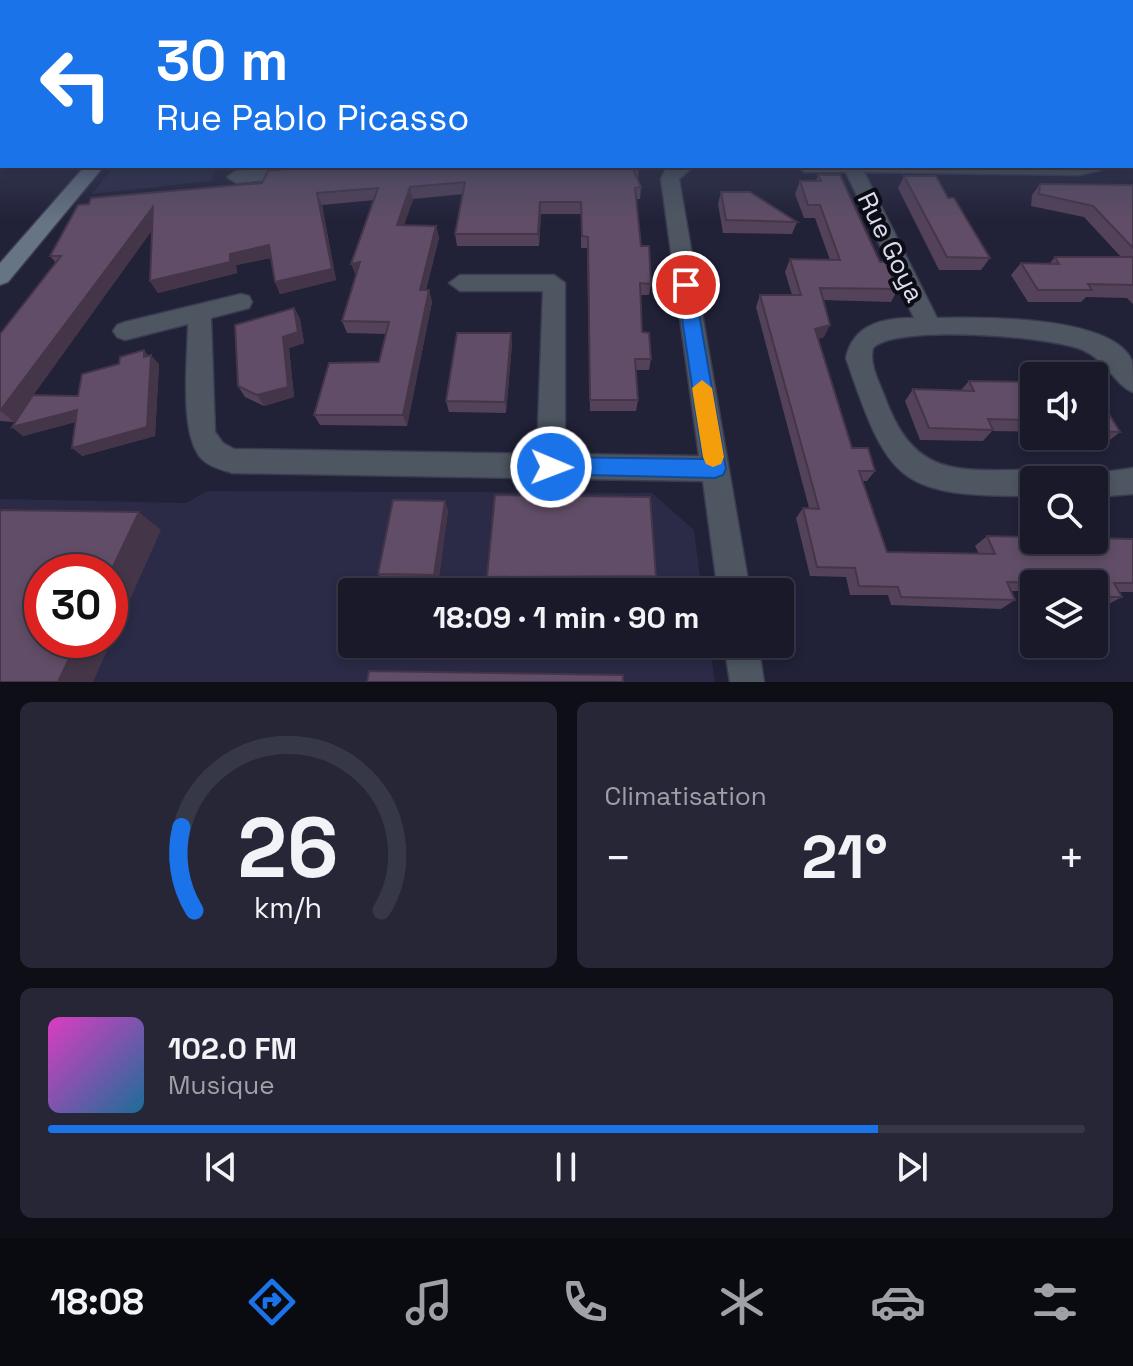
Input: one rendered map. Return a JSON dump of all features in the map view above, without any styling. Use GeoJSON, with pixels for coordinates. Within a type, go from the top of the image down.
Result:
{"type":"FeatureCollection","features":[{"type":"Feature","properties":{"kind":"street"},"geometry":{"type":"LineString","coordinates":[[0,277],[93,168]]}},
{"type":"Feature","properties":{"kind":"street"},"geometry":{"type":"LineString","coordinates":[[236,177],[328,168]]}},
{"type":"Feature","properties":{"kind":"street"},"geometry":{"type":"LineString","coordinates":[[680,168],[674,170],[670,179],[732,578]]}},
{"type":"Feature","properties":{"kind":"street","name":"Rue Goya"},"geometry":{"type":"LineString","coordinates":[[853,168],[930,327]]}},
{"type":"Feature","properties":{"kind":"street"},"geometry":{"type":"LineString","coordinates":[[460,283],[554,283],[551,467]]}},
{"type":"Feature","properties":{"kind":"street"},"geometry":{"type":"LineString","coordinates":[[125,331],[241,302]]}},
{"type":"Feature","properties":{"kind":"street"},"geometry":{"type":"LineString","coordinates":[[199,312],[202,435],[213,452],[232,461],[715,469]]}},
{"type":"Feature","properties":{"kind":"street","name":"Rue Goya"},"geometry":{"type":"LineString","coordinates":[[1020,483],[958,482],[935,477],[913,465],[890,442],[858,358],[859,347],[866,337],[881,329],[930,327],[1073,334],[1110,352],[1133,382]]}},
{"type":"Feature","properties":{"kind":"street"},"geometry":{"type":"LineString","coordinates":[[1108,483],[1133,481]]}},
{"type":"Feature","properties":{"kind":"street"},"geometry":{"type":"LineString","coordinates":[[743,658],[747,682]]}},
{"type":"Feature","properties":{"kind":"shaded area"},"geometry":{"type":"Polygon","coordinates":[[[112,168],[216,168],[211,181],[92,194],[112,168]]]}},
{"type":"Feature","properties":{"kind":"shaded area"},"geometry":{"type":"Polygon","coordinates":[[[207,491],[652,493],[694,530],[700,578],[338,578],[338,658],[711,658],[715,682],[0,682],[0,499],[186,503],[207,491]]]}},
{"type":"Feature","properties":{"kind":"building"},"geometry":{"type":"Polygon","coordinates":[[[296,168],[639,168],[633,169],[641,187],[635,188],[641,246],[649,246],[651,284],[640,283],[642,332],[649,333],[651,359],[635,359],[638,400],[590,400],[588,237],[582,236],[581,202],[540,202],[538,234],[455,234],[465,182],[410,187],[397,225],[436,226],[420,290],[429,290],[403,415],[314,415],[329,363],[379,362],[389,322],[342,321],[360,262],[351,264],[378,188],[317,193],[332,269],[275,282],[269,245],[230,254],[230,262],[150,281],[153,207],[0,411],[0,334],[61,256],[50,256],[78,205],[89,204],[91,198],[262,183],[268,171],[296,168]]]}},
{"type":"Feature","properties":{"kind":"building"},"geometry":{"type":"Polygon","coordinates":[[[818,175],[840,175],[880,262],[885,262],[898,289],[820,288],[830,325],[815,329],[852,448],[868,448],[875,471],[859,471],[887,552],[995,554],[987,536],[1020,537],[1020,554],[1108,554],[1108,538],[1133,539],[1133,583],[1114,583],[1122,597],[1108,597],[1108,570],[1020,570],[1020,582],[1007,582],[1015,600],[901,597],[898,587],[859,586],[855,568],[817,567],[803,508],[819,509],[760,295],[801,295],[790,259],[840,260],[820,205],[808,205],[800,181],[821,181],[818,175]]]}},
{"type":"Feature","properties":{"kind":"building"},"geometry":{"type":"Polygon","coordinates":[[[904,176],[936,176],[948,198],[954,198],[990,258],[947,257],[904,176]]]}},
{"type":"Feature","properties":{"kind":"building"},"geometry":{"type":"Polygon","coordinates":[[[1040,184],[1133,185],[1133,248],[1093,206],[1039,194],[1040,184]]]}},
{"type":"Feature","properties":{"kind":"building"},"geometry":{"type":"Polygon","coordinates":[[[721,192],[750,192],[797,222],[726,220],[721,192]]]}},
{"type":"Feature","properties":{"kind":"building"},"geometry":{"type":"Polygon","coordinates":[[[1055,257],[1133,257],[1133,285],[1088,284],[1092,290],[1038,290],[1021,263],[1059,264],[1055,257]]]}},
{"type":"Feature","properties":{"kind":"building"},"geometry":{"type":"Polygon","coordinates":[[[294,308],[298,332],[283,337],[288,387],[257,395],[238,386],[235,325],[294,308]]]}},
{"type":"Feature","properties":{"kind":"building"},"geometry":{"type":"Polygon","coordinates":[[[457,333],[511,333],[505,402],[446,401],[457,333]]]}},
{"type":"Feature","properties":{"kind":"building"},"geometry":{"type":"Polygon","coordinates":[[[144,350],[144,357],[151,355],[147,427],[72,448],[77,410],[12,427],[33,395],[78,396],[82,374],[119,364],[120,357],[144,350]]]}},
{"type":"Feature","properties":{"kind":"building"},"geometry":{"type":"Polygon","coordinates":[[[969,381],[1020,382],[1020,420],[988,419],[993,430],[929,428],[913,389],[974,391],[969,381]]]}},
{"type":"Feature","properties":{"kind":"building"},"geometry":{"type":"Polygon","coordinates":[[[1108,412],[1120,432],[1108,432],[1108,412]]]}},
{"type":"Feature","properties":{"kind":"building"},"geometry":{"type":"Polygon","coordinates":[[[495,495],[650,497],[656,576],[487,577],[495,495]]]}},
{"type":"Feature","properties":{"kind":"building"},"geometry":{"type":"Polygon","coordinates":[[[393,500],[445,501],[434,575],[378,574],[393,500]]]}},
{"type":"Feature","properties":{"kind":"building"},"geometry":{"type":"Polygon","coordinates":[[[0,510],[139,512],[119,554],[24,554],[24,658],[69,658],[58,682],[0,682],[0,510]]]}},
{"type":"Feature","properties":{"kind":"building"},"geometry":{"type":"Polygon","coordinates":[[[369,671],[623,675],[623,682],[367,682],[369,671]]]}},
{"type":"Feature","properties":{"kind":"slow traffic"},"geometry":{"type":"LineString","coordinates":[[702,388],[713,457]]}},
{"type":"Feature","properties":{"kind":"route"},"geometry":{"type":"LineString","coordinates":[[551,467],[715,469],[686,285]]}}]}
